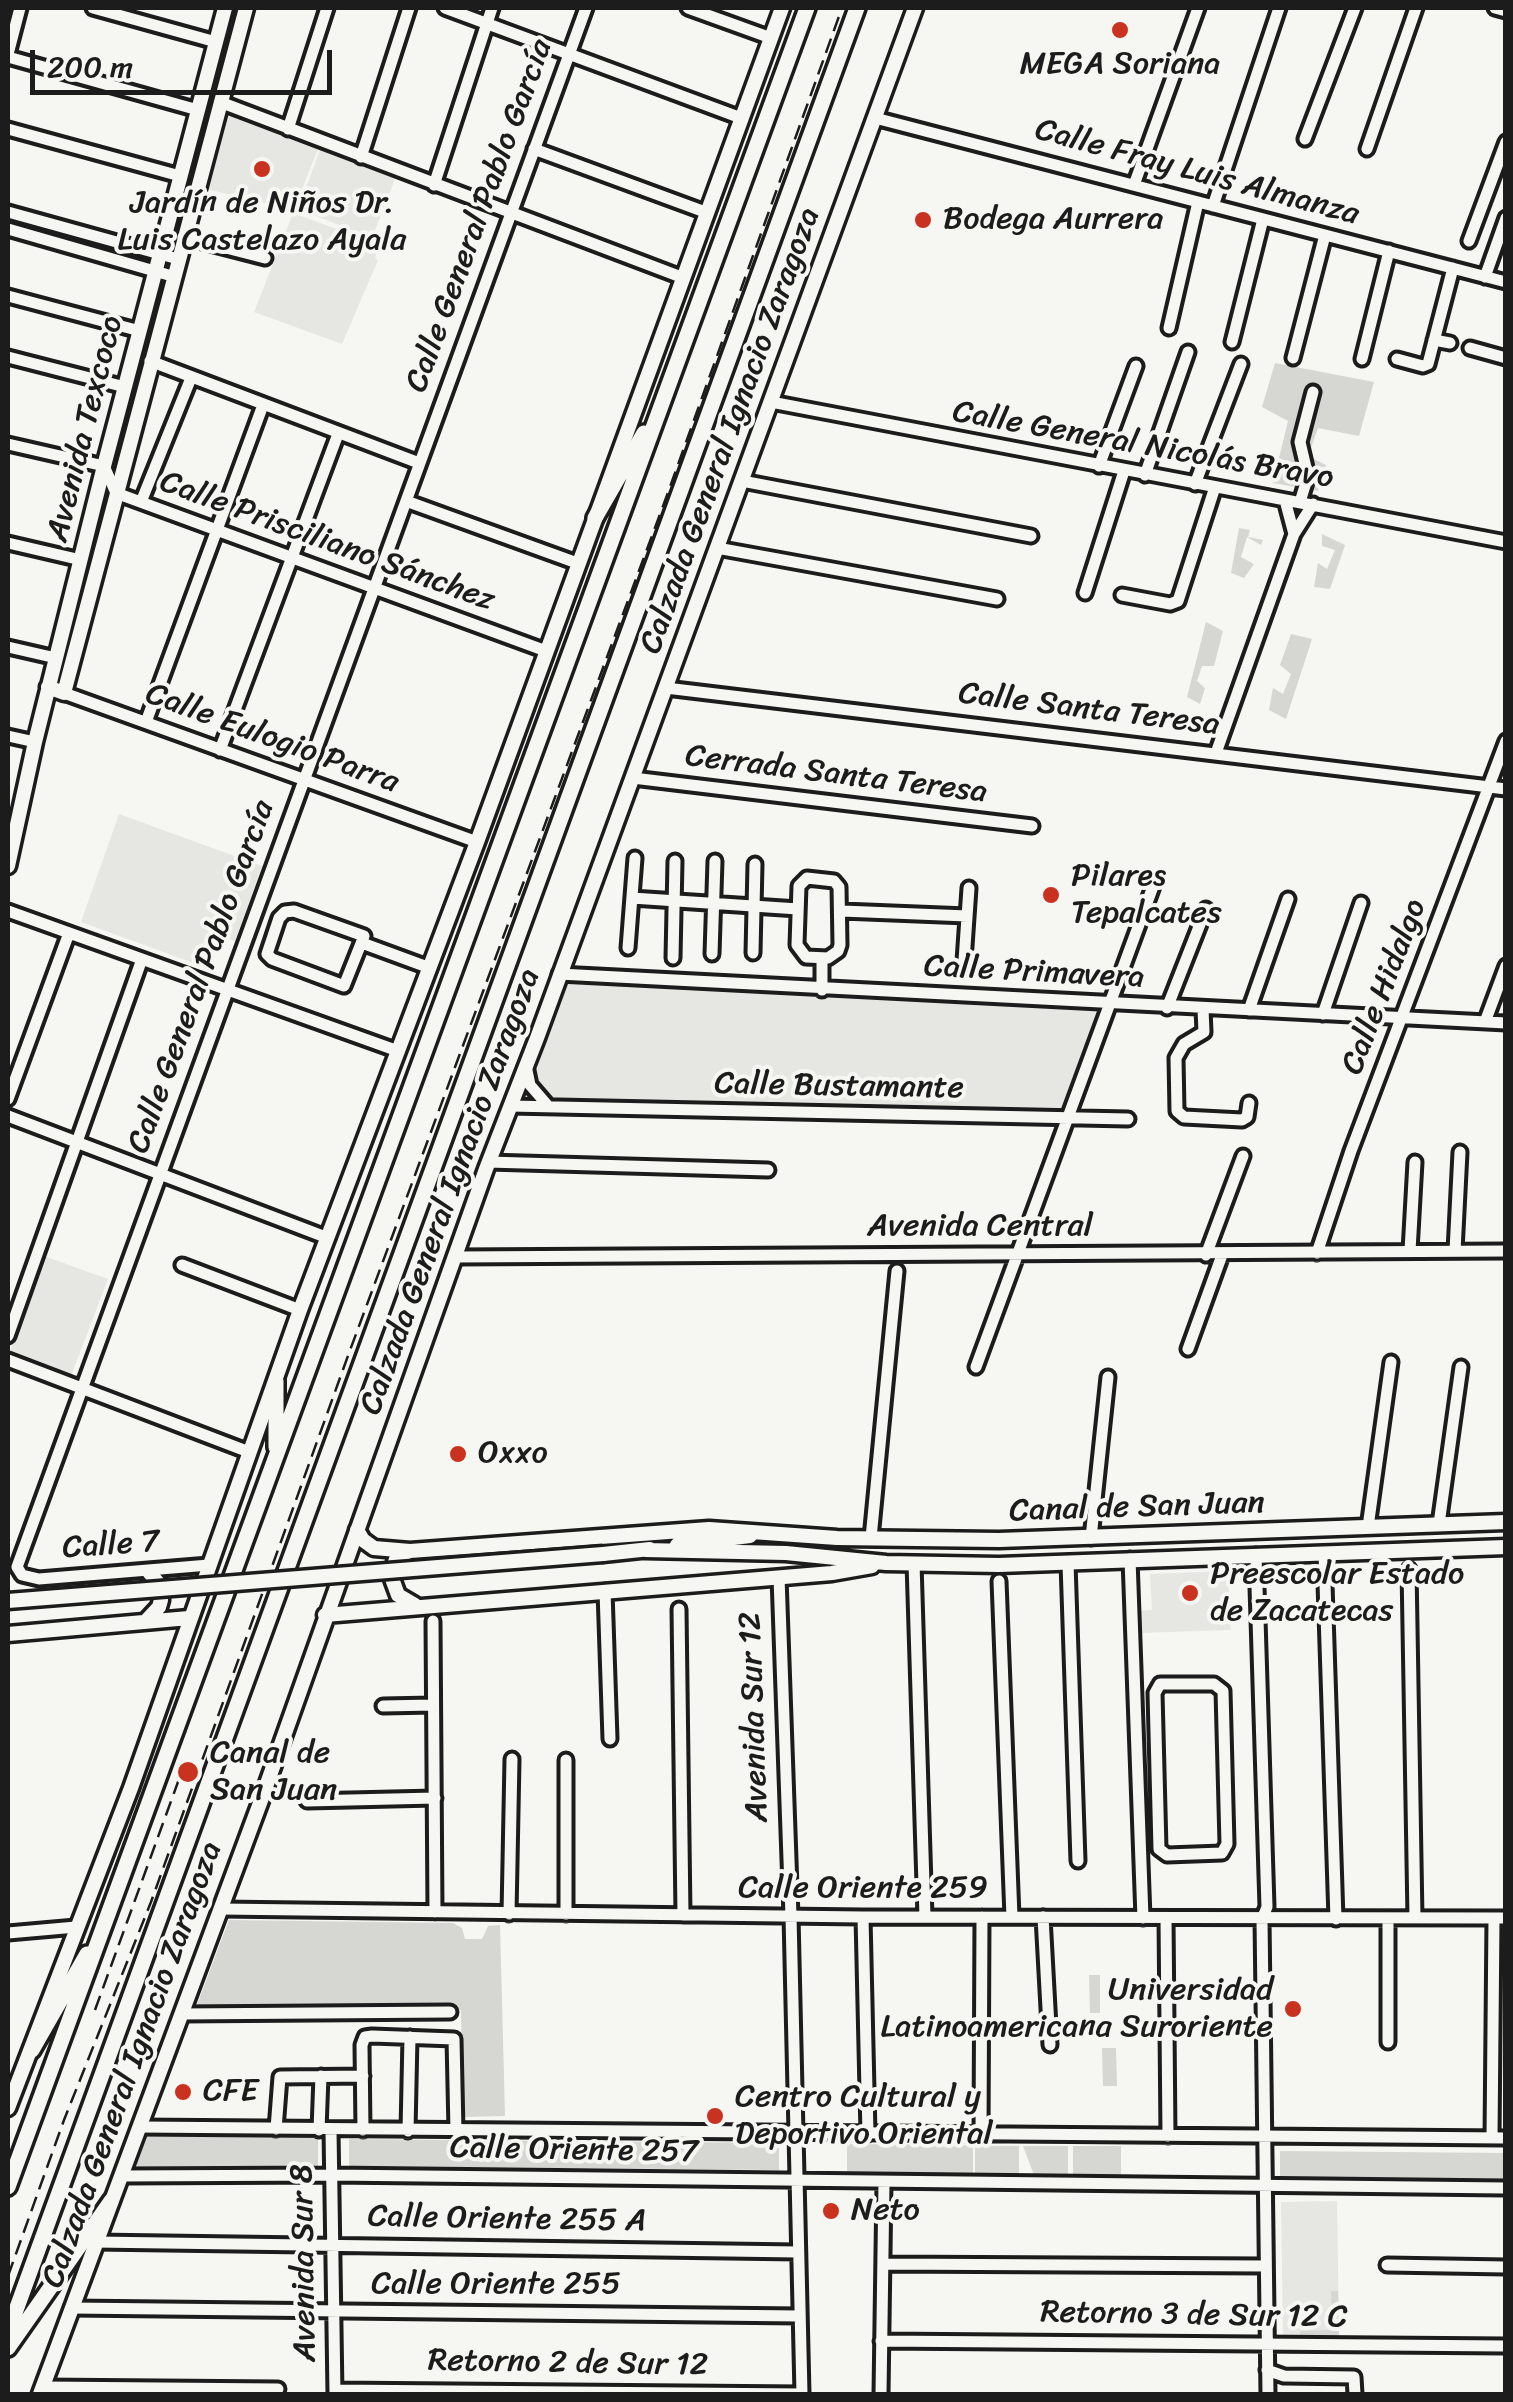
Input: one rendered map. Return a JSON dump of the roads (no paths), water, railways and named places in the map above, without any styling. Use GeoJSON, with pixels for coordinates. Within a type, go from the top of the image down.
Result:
{"type":"FeatureCollection","features":[{"type":"Feature","properties":{"kind":"highway"},"geometry":{"type":"LineString","coordinates":[[8,2187],[807,8]]}},
{"type":"Feature","properties":{"kind":"highway","name":"Calzada General Ignacio Zaragoza"},"geometry":{"type":"LineString","coordinates":[[8,2332],[857,8]]}},
{"type":"Feature","properties":{"kind":"highway"},"geometry":{"type":"LineString","coordinates":[[595,518],[666,395]]}},
{"type":"Feature","properties":{"kind":"highway"},"geometry":{"type":"LineString","coordinates":[[276,1381],[276,1459]]}},
{"type":"Feature","properties":{"kind":"highway"},"geometry":{"type":"LineString","coordinates":[[32,2050],[73,1975],[99,1939]]}},
{"type":"Feature","properties":{"kind":"highway"},"geometry":{"type":"LineString","coordinates":[[8,2348],[111,2201]]}},
{"type":"Feature","properties":{"kind":"main road","name":"Avenida Texcoco"},"geometry":{"type":"LineString","coordinates":[[8,866],[14,806],[35,742],[225,8]]}},
{"type":"Feature","properties":{"kind":"main road","name":"Avenida Texcoco"},"geometry":{"type":"LineString","coordinates":[[64,693],[246,8]]}},
{"type":"Feature","properties":{"kind":"main road"},"geometry":{"type":"LineString","coordinates":[[8,2108],[131,1788],[300,1310],[477,842],[782,8]]}},
{"type":"Feature","properties":{"kind":"main road","name":"Calzada General Ignacio Zaragoza"},"geometry":{"type":"LineString","coordinates":[[41,2391],[220,1909],[488,1162],[915,8]]}},
{"type":"Feature","properties":{"kind":"main road"},"geometry":{"type":"LineString","coordinates":[[61,638],[76,645]]}},
{"type":"Feature","properties":{"kind":"main road","name":"Calle Eulogio Parra"},"geometry":{"type":"LineString","coordinates":[[48,687],[64,693]]}},
{"type":"Feature","properties":{"kind":"main road","name":"Canal de San Juan"},"geometry":{"type":"LineString","coordinates":[[8,1601],[603,1554],[770,1534],[1091,1538],[1506,1522]]}},
{"type":"Feature","properties":{"kind":"main road","name":"Canal de San Juan"},"geometry":{"type":"LineString","coordinates":[[357,1530],[374,1548],[410,1551],[709,1529],[737,1528],[770,1534]]}},
{"type":"Feature","properties":{"kind":"main road","name":"Canal de San Juan"},"geometry":{"type":"LineString","coordinates":[[646,1550],[786,1553],[886,1563],[1068,1563],[1257,1562],[1324,1553],[1506,1547]]}},
{"type":"Feature","properties":{"kind":"main road"},"geometry":{"type":"LineString","coordinates":[[410,1551],[396,1559],[391,1576],[398,1594],[417,1606]]}},
{"type":"Feature","properties":{"kind":"main road","name":"Canal de San Juan"},"geometry":{"type":"LineString","coordinates":[[325,1615],[846,1572],[886,1563]]}},
{"type":"Feature","properties":{"kind":"main road"},"geometry":{"type":"LineString","coordinates":[[145,1622],[161,1600],[160,1584],[149,1572]]}},
{"type":"Feature","properties":{"kind":"main road"},"geometry":{"type":"LineString","coordinates":[[8,1634],[189,1618]]}},
{"type":"Feature","properties":{"kind":"street"},"geometry":{"type":"LineString","coordinates":[[20,8],[8,56],[198,110]]}},
{"type":"Feature","properties":{"kind":"street"},"geometry":{"type":"LineString","coordinates":[[92,8],[216,42]]}},
{"type":"Feature","properties":{"kind":"street"},"geometry":{"type":"LineString","coordinates":[[288,129],[328,8]]}},
{"type":"Feature","properties":{"kind":"street"},"geometry":{"type":"LineString","coordinates":[[362,157],[409,8]]}},
{"type":"Feature","properties":{"kind":"street"},"geometry":{"type":"LineString","coordinates":[[445,8],[740,118]]}},
{"type":"Feature","properties":{"kind":"street"},"geometry":{"type":"LineString","coordinates":[[434,184],[492,8]]}},
{"type":"Feature","properties":{"kind":"street","name":"Calle General Pablo García"},"geometry":{"type":"LineString","coordinates":[[18,1572],[18,1562],[81,1388],[586,8]]}},
{"type":"Feature","properties":{"kind":"street"},"geometry":{"type":"LineString","coordinates":[[688,8],[771,38]]}},
{"type":"Feature","properties":{"kind":"street"},"geometry":{"type":"LineString","coordinates":[[1134,185],[1198,8]]}},
{"type":"Feature","properties":{"kind":"street"},"geometry":{"type":"LineString","coordinates":[[1213,206],[1279,8]]}},
{"type":"Feature","properties":{"kind":"street"},"geometry":{"type":"LineString","coordinates":[[1305,139],[1355,8]]}},
{"type":"Feature","properties":{"kind":"street"},"geometry":{"type":"LineString","coordinates":[[1366,149],[1416,8]]}},
{"type":"Feature","properties":{"kind":"street"},"geometry":{"type":"LineString","coordinates":[[1495,8],[1506,11]]}},
{"type":"Feature","properties":{"kind":"street"},"geometry":{"type":"LineString","coordinates":[[220,102],[681,278]]}},
{"type":"Feature","properties":{"kind":"street","name":"Calle Fray Luis Almanza"},"geometry":{"type":"LineString","coordinates":[[876,118],[1506,282]]}},
{"type":"Feature","properties":{"kind":"street"},"geometry":{"type":"LineString","coordinates":[[8,129],[180,176]]}},
{"type":"Feature","properties":{"kind":"street"},"geometry":{"type":"LineString","coordinates":[[1470,242],[1506,142]]}},
{"type":"Feature","properties":{"kind":"street"},"geometry":{"type":"LineString","coordinates":[[534,149],[705,212]]}},
{"type":"Feature","properties":{"kind":"street"},"geometry":{"type":"LineString","coordinates":[[1169,328],[1198,202]]}},
{"type":"Feature","properties":{"kind":"street"},"geometry":{"type":"LineString","coordinates":[[8,212],[178,259]]}},
{"type":"Feature","properties":{"kind":"street"},"geometry":{"type":"LineString","coordinates":[[1485,276],[1506,218]]}},
{"type":"Feature","properties":{"kind":"street"},"geometry":{"type":"LineString","coordinates":[[1232,342],[1263,219]]}},
{"type":"Feature","properties":{"kind":"street"},"geometry":{"type":"LineString","coordinates":[[8,230],[172,276]]}},
{"type":"Feature","properties":{"kind":"street"},"geometry":{"type":"LineString","coordinates":[[1293,358],[1324,235]]}},
{"type":"Feature","properties":{"kind":"street"},"geometry":{"type":"LineString","coordinates":[[183,237],[266,258]]}},
{"type":"Feature","properties":{"kind":"street"},"geometry":{"type":"LineString","coordinates":[[1362,359],[1389,252]]}},
{"type":"Feature","properties":{"kind":"street"},"geometry":{"type":"LineString","coordinates":[[1397,359],[1427,365],[1452,268]]}},
{"type":"Feature","properties":{"kind":"street"},"geometry":{"type":"LineString","coordinates":[[8,296],[140,332]]}},
{"type":"Feature","properties":{"kind":"street"},"geometry":{"type":"LineString","coordinates":[[1434,340],[1450,343]]}},
{"type":"Feature","properties":{"kind":"street"},"geometry":{"type":"LineString","coordinates":[[1470,348],[1506,358]]}},
{"type":"Feature","properties":{"kind":"street"},"geometry":{"type":"LineString","coordinates":[[1144,475],[1188,352]]}},
{"type":"Feature","properties":{"kind":"street"},"geometry":{"type":"LineString","coordinates":[[8,357],[125,387]]}},
{"type":"Feature","properties":{"kind":"street"},"geometry":{"type":"LineString","coordinates":[[150,361],[419,463]]}},
{"type":"Feature","properties":{"kind":"street"},"geometry":{"type":"LineString","coordinates":[[1195,484],[1241,364]]}},
{"type":"Feature","properties":{"kind":"street"},"geometry":{"type":"LineString","coordinates":[[1099,466],[1136,366]]}},
{"type":"Feature","properties":{"kind":"street"},"geometry":{"type":"LineString","coordinates":[[140,502],[191,378]]}},
{"type":"Feature","properties":{"kind":"street"},"geometry":{"type":"LineString","coordinates":[[1216,753],[1307,503],[1308,474],[1300,442],[1313,392]]}},
{"type":"Feature","properties":{"kind":"street","name":"Calle General Nicolás Bravo"},"geometry":{"type":"LineString","coordinates":[[771,402],[1506,542]]}},
{"type":"Feature","properties":{"kind":"street"},"geometry":{"type":"LineString","coordinates":[[146,722],[263,405]]}},
{"type":"Feature","properties":{"kind":"street"},"geometry":{"type":"LineString","coordinates":[[220,750],[338,434]]}},
{"type":"Feature","properties":{"kind":"street"},"geometry":{"type":"LineString","coordinates":[[8,444],[104,466]]}},
{"type":"Feature","properties":{"kind":"street","name":"Calle Prisciliano Sánchez"},"geometry":{"type":"LineString","coordinates":[[104,466],[116,493],[546,651]]}},
{"type":"Feature","properties":{"kind":"street"},"geometry":{"type":"LineString","coordinates":[[1085,594],[1124,470]]}},
{"type":"Feature","properties":{"kind":"street"},"geometry":{"type":"LineString","coordinates":[[742,481],[1032,536]]}},
{"type":"Feature","properties":{"kind":"street"},"geometry":{"type":"LineString","coordinates":[[1122,596],[1170,604],[1178,600],[1215,487]]}},
{"type":"Feature","properties":{"kind":"street"},"geometry":{"type":"LineString","coordinates":[[1285,500],[1294,534]]}},
{"type":"Feature","properties":{"kind":"street"},"geometry":{"type":"LineString","coordinates":[[406,501],[577,563]]}},
{"type":"Feature","properties":{"kind":"street"},"geometry":{"type":"LineString","coordinates":[[8,543],[82,560]]}},
{"type":"Feature","properties":{"kind":"street"},"geometry":{"type":"LineString","coordinates":[[718,548],[996,599]]}},
{"type":"Feature","properties":{"kind":"street"},"geometry":{"type":"LineString","coordinates":[[8,647],[56,658]]}},
{"type":"Feature","properties":{"kind":"street","name":"Calle Santa Teresa"},"geometry":{"type":"LineString","coordinates":[[666,688],[1506,789]]}},
{"type":"Feature","properties":{"kind":"street","name":"Calle Eulogio Parra"},"geometry":{"type":"LineString","coordinates":[[64,693],[477,842]]}},
{"type":"Feature","properties":{"kind":"street"},"geometry":{"type":"LineString","coordinates":[[8,736],[35,742]]}},
{"type":"Feature","properties":{"kind":"street","name":"Calle Hidalgo"},"geometry":{"type":"LineString","coordinates":[[1317,1253],[1351,1151],[1506,740]]}},
{"type":"Feature","properties":{"kind":"street","name":"Cerrada Santa Teresa"},"geometry":{"type":"LineString","coordinates":[[633,778],[1032,826]]}},
{"type":"Feature","properties":{"kind":"street"},"geometry":{"type":"LineString","coordinates":[[628,948],[635,858]]}},
{"type":"Feature","properties":{"kind":"street"},"geometry":{"type":"LineString","coordinates":[[674,958],[675,861]]}},
{"type":"Feature","properties":{"kind":"street"},"geometry":{"type":"LineString","coordinates":[[712,954],[714,861]]}},
{"type":"Feature","properties":{"kind":"street"},"geometry":{"type":"LineString","coordinates":[[752,953],[755,864]]}},
{"type":"Feature","properties":{"kind":"street"},"geometry":{"type":"LineString","coordinates":[[807,878],[834,882],[839,887],[842,911],[838,951],[822,959],[800,951],[796,938],[798,909],[800,884],[807,878]]}},
{"type":"Feature","properties":{"kind":"street"},"geometry":{"type":"LineString","coordinates":[[976,1367],[1155,881]]}},
{"type":"Feature","properties":{"kind":"street"},"geometry":{"type":"LineString","coordinates":[[964,962],[969,888]]}},
{"type":"Feature","properties":{"kind":"street"},"geometry":{"type":"LineString","coordinates":[[632,898],[798,909]]}},
{"type":"Feature","properties":{"kind":"street"},"geometry":{"type":"LineString","coordinates":[[1249,1010],[1288,899]]}},
{"type":"Feature","properties":{"kind":"street"},"geometry":{"type":"LineString","coordinates":[[1322,1014],[1361,903]]}},
{"type":"Feature","properties":{"kind":"street"},"geometry":{"type":"LineString","coordinates":[[1167,1008],[1206,909]]}},
{"type":"Feature","properties":{"kind":"street"},"geometry":{"type":"LineString","coordinates":[[289,910],[362,935],[362,943],[345,985],[340,988],[272,960],[267,950],[278,918],[289,910]]}},
{"type":"Feature","properties":{"kind":"street"},"geometry":{"type":"LineString","coordinates":[[842,911],[967,916]]}},
{"type":"Feature","properties":{"kind":"street"},"geometry":{"type":"LineString","coordinates":[[8,914],[26,916],[398,1051]]}},
{"type":"Feature","properties":{"kind":"street"},"geometry":{"type":"LineString","coordinates":[[8,1100],[69,934]]}},
{"type":"Feature","properties":{"kind":"street"},"geometry":{"type":"LineString","coordinates":[[362,943],[430,968]]}},
{"type":"Feature","properties":{"kind":"street"},"geometry":{"type":"LineString","coordinates":[[8,1336],[142,959]]}},
{"type":"Feature","properties":{"kind":"street"},"geometry":{"type":"LineString","coordinates":[[822,959],[822,990]]}},
{"type":"Feature","properties":{"kind":"street"},"geometry":{"type":"LineString","coordinates":[[1485,1022],[1506,966]]}},
{"type":"Feature","properties":{"kind":"street","name":"Calle Primavera"},"geometry":{"type":"LineString","coordinates":[[560,974],[1506,1023]]}},
{"type":"Feature","properties":{"kind":"street"},"geometry":{"type":"LineString","coordinates":[[1204,1009],[1204,1032],[1184,1044],[1176,1058],[1174,1107],[1184,1116],[1242,1120],[1247,1117],[1249,1103]]}},
{"type":"Feature","properties":{"kind":"street"},"geometry":{"type":"LineString","coordinates":[[526,1066],[530,1086],[549,1107]]}},
{"type":"Feature","properties":{"kind":"street","name":"Calle Bustamante"},"geometry":{"type":"LineString","coordinates":[[510,1106],[1128,1119]]}},
{"type":"Feature","properties":{"kind":"street"},"geometry":{"type":"LineString","coordinates":[[8,1116],[328,1238]]}},
{"type":"Feature","properties":{"kind":"street"},"geometry":{"type":"LineString","coordinates":[[1455,1251],[1460,1152]]}},
{"type":"Feature","properties":{"kind":"street"},"geometry":{"type":"LineString","coordinates":[[1206,1255],[1244,1156]]}},
{"type":"Feature","properties":{"kind":"street"},"geometry":{"type":"LineString","coordinates":[[488,1162],[768,1170]]}},
{"type":"Feature","properties":{"kind":"street"},"geometry":{"type":"LineString","coordinates":[[1410,1252],[1416,1162]]}},
{"type":"Feature","properties":{"kind":"street","name":"Avenida Central"},"geometry":{"type":"LineString","coordinates":[[456,1257],[1506,1251]]}},
{"type":"Feature","properties":{"kind":"street"},"geometry":{"type":"LineString","coordinates":[[1188,1349],[1222,1255]]}},
{"type":"Feature","properties":{"kind":"street"},"geometry":{"type":"LineString","coordinates":[[182,1265],[300,1310]]}},
{"type":"Feature","properties":{"kind":"street"},"geometry":{"type":"LineString","coordinates":[[872,1538],[897,1272]]}},
{"type":"Feature","properties":{"kind":"street"},"geometry":{"type":"LineString","coordinates":[[8,1360],[249,1452]]}},
{"type":"Feature","properties":{"kind":"street"},"geometry":{"type":"LineString","coordinates":[[1368,1527],[1391,1362]]}},
{"type":"Feature","properties":{"kind":"street"},"geometry":{"type":"LineString","coordinates":[[1438,1524],[1461,1367]]}},
{"type":"Feature","properties":{"kind":"street"},"geometry":{"type":"LineString","coordinates":[[1091,1538],[1108,1376]]}},
{"type":"Feature","properties":{"kind":"street"},"geometry":{"type":"LineString","coordinates":[[1324,1553],[1336,1919]]}},
{"type":"Feature","properties":{"kind":"street"},"geometry":{"type":"LineString","coordinates":[[1130,1560],[1143,1918]]}},
{"type":"Feature","properties":{"kind":"street"},"geometry":{"type":"LineString","coordinates":[[1257,1562],[1267,1907],[1262,1919],[1268,2394]]}},
{"type":"Feature","properties":{"kind":"street"},"geometry":{"type":"LineString","coordinates":[[914,1563],[925,1917]]}},
{"type":"Feature","properties":{"kind":"street"},"geometry":{"type":"LineString","coordinates":[[1068,1563],[1078,1861]]}},
{"type":"Feature","properties":{"kind":"street","name":"Calle 7"},"geometry":{"type":"LineString","coordinates":[[18,1572],[39,1578],[209,1566]]}},
{"type":"Feature","properties":{"kind":"street"},"geometry":{"type":"LineString","coordinates":[[1409,1569],[1415,1918]]}},
{"type":"Feature","properties":{"kind":"street","name":"Avenida Sur 12"},"geometry":{"type":"LineString","coordinates":[[779,1577],[802,2394]]}},
{"type":"Feature","properties":{"kind":"street"},"geometry":{"type":"LineString","coordinates":[[999,1580],[1012,1918]]}},
{"type":"Feature","properties":{"kind":"street"},"geometry":{"type":"LineString","coordinates":[[605,1590],[610,1739]]}},
{"type":"Feature","properties":{"kind":"street"},"geometry":{"type":"LineString","coordinates":[[679,1609],[683,1915]]}},
{"type":"Feature","properties":{"kind":"street"},"geometry":{"type":"LineString","coordinates":[[433,1621],[435,1912]]}},
{"type":"Feature","properties":{"kind":"street"},"geometry":{"type":"LineString","coordinates":[[1214,1684],[1221,1688],[1226,1851],[1167,1855],[1161,1852],[1155,1754],[1157,1686],[1214,1684]]}},
{"type":"Feature","properties":{"kind":"street"},"geometry":{"type":"LineString","coordinates":[[384,1706],[433,1705]]}},
{"type":"Feature","properties":{"kind":"street"},"geometry":{"type":"LineString","coordinates":[[1136,1753],[1155,1754]]}},
{"type":"Feature","properties":{"kind":"street"},"geometry":{"type":"LineString","coordinates":[[509,1914],[512,1759]]}},
{"type":"Feature","properties":{"kind":"street"},"geometry":{"type":"LineString","coordinates":[[566,1760],[566,1914]]}},
{"type":"Feature","properties":{"kind":"street"},"geometry":{"type":"LineString","coordinates":[[307,1801],[435,1798]]}},
{"type":"Feature","properties":{"kind":"street","name":"Calle Oriente 259"},"geometry":{"type":"LineString","coordinates":[[220,1909],[863,1917],[1500,1918]]}},
{"type":"Feature","properties":{"kind":"street"},"geometry":{"type":"LineString","coordinates":[[863,1917],[868,2134]]}},
{"type":"Feature","properties":{"kind":"street"},"geometry":{"type":"LineString","coordinates":[[981,2134],[982,1917]]}},
{"type":"Feature","properties":{"kind":"street"},"geometry":{"type":"LineString","coordinates":[[1043,1917],[1050,2045]]}},
{"type":"Feature","properties":{"kind":"street"},"geometry":{"type":"LineString","coordinates":[[1166,1918],[1168,2136]]}},
{"type":"Feature","properties":{"kind":"street"},"geometry":{"type":"LineString","coordinates":[[1388,1918],[1388,2042]]}},
{"type":"Feature","properties":{"kind":"street"},"geometry":{"type":"LineString","coordinates":[[1499,2138],[1500,1918]]}},
{"type":"Feature","properties":{"kind":"street"},"geometry":{"type":"LineString","coordinates":[[8,1933],[76,1927]]}},
{"type":"Feature","properties":{"kind":"street"},"geometry":{"type":"LineString","coordinates":[[180,2014],[450,2012]]}},
{"type":"Feature","properties":{"kind":"street"},"geometry":{"type":"LineString","coordinates":[[363,2130],[365,2038],[454,2038],[456,2131]]}},
{"type":"Feature","properties":{"kind":"street"},"geometry":{"type":"LineString","coordinates":[[408,2131],[410,2038]]}},
{"type":"Feature","properties":{"kind":"street","name":"Avenida Sur 8"},"geometry":{"type":"LineString","coordinates":[[321,2076],[332,2175],[335,2392]]}},
{"type":"Feature","properties":{"kind":"street"},"geometry":{"type":"LineString","coordinates":[[276,2129],[280,2077],[363,2076]]}},
{"type":"Feature","properties":{"kind":"street","name":"Calle Oriente 257"},"geometry":{"type":"LineString","coordinates":[[139,2127],[1499,2138]]}},
{"type":"Feature","properties":{"kind":"street","name":"Calle Oriente 257"},"geometry":{"type":"LineString","coordinates":[[121,2176],[1506,2188]]}},
{"type":"Feature","properties":{"kind":"street"},"geometry":{"type":"LineString","coordinates":[[881,2394],[884,2182]]}},
{"type":"Feature","properties":{"kind":"street","name":"Calle Oriente 255 A"},"geometry":{"type":"LineString","coordinates":[[95,2242],[798,2252]]}},
{"type":"Feature","properties":{"kind":"street"},"geometry":{"type":"LineString","coordinates":[[883,2264],[1265,2266]]}},
{"type":"Feature","properties":{"kind":"street"},"geometry":{"type":"LineString","coordinates":[[1387,2265],[1506,2267]]}},
{"type":"Feature","properties":{"kind":"street","name":"Calle Oriente 255"},"geometry":{"type":"LineString","coordinates":[[71,2308],[800,2316]]}},
{"type":"Feature","properties":{"kind":"street","name":"Retorno 3 de Sur 12 C"},"geometry":{"type":"LineString","coordinates":[[881,2341],[1506,2346]]}},
{"type":"Feature","properties":{"kind":"street"},"geometry":{"type":"LineString","coordinates":[[1268,2370],[1284,2376],[1354,2377],[1355,2394]]}},
{"type":"Feature","properties":{"kind":"street"},"geometry":{"type":"LineString","coordinates":[[41,2391],[278,2389]]}},
{"type":"Feature","properties":{"kind":"street","name":"Retorno 2 de Sur 12"},"geometry":{"type":"LineString","coordinates":[[335,2392],[802,2394]]}},
{"type":"Feature","properties":{"kind":"railway"},"geometry":{"type":"LineString","coordinates":[[8,2276],[64,2120],[151,1902],[842,8]]}},
{"type":"Feature","properties":{"kind":"railway"},"geometry":{"type":"LineString","coordinates":[[95,2010],[182,1771]]}},
{"type":"Feature","properties":{"kind":"place","name":"MEGA Soriana"},"geometry":{"type":"Point","coordinates":[1120,30]}},
{"type":"Feature","properties":{"kind":"place","name":"Jardín de Niños Dr. Luis Castelazo Ayala"},"geometry":{"type":"Point","coordinates":[262,169]}},
{"type":"Feature","properties":{"kind":"place","name":"Bodega Aurrera"},"geometry":{"type":"Point","coordinates":[923,220]}},
{"type":"Feature","properties":{"kind":"place","name":"Pilares Tepalcates"},"geometry":{"type":"Point","coordinates":[1051,895]}},
{"type":"Feature","properties":{"kind":"place","name":"Oxxo"},"geometry":{"type":"Point","coordinates":[458,1454]}},
{"type":"Feature","properties":{"kind":"place","name":"Preescolar Estado de Zacatecas"},"geometry":{"type":"Point","coordinates":[1190,1593]}},
{"type":"Feature","properties":{"kind":"place","name":"Canal de San Juan"},"geometry":{"type":"Point","coordinates":[188,1772]}},
{"type":"Feature","properties":{"kind":"place","name":"Universidad Latinoamericana Suroriente"},"geometry":{"type":"Point","coordinates":[1293,2009]}},
{"type":"Feature","properties":{"kind":"place","name":"CFE"},"geometry":{"type":"Point","coordinates":[183,2092]}},
{"type":"Feature","properties":{"kind":"place","name":"Centro Cultural y Deportivo Oriental"},"geometry":{"type":"Point","coordinates":[715,2116]}},
{"type":"Feature","properties":{"kind":"place","name":"Neto"},"geometry":{"type":"Point","coordinates":[831,2211]}}]}
